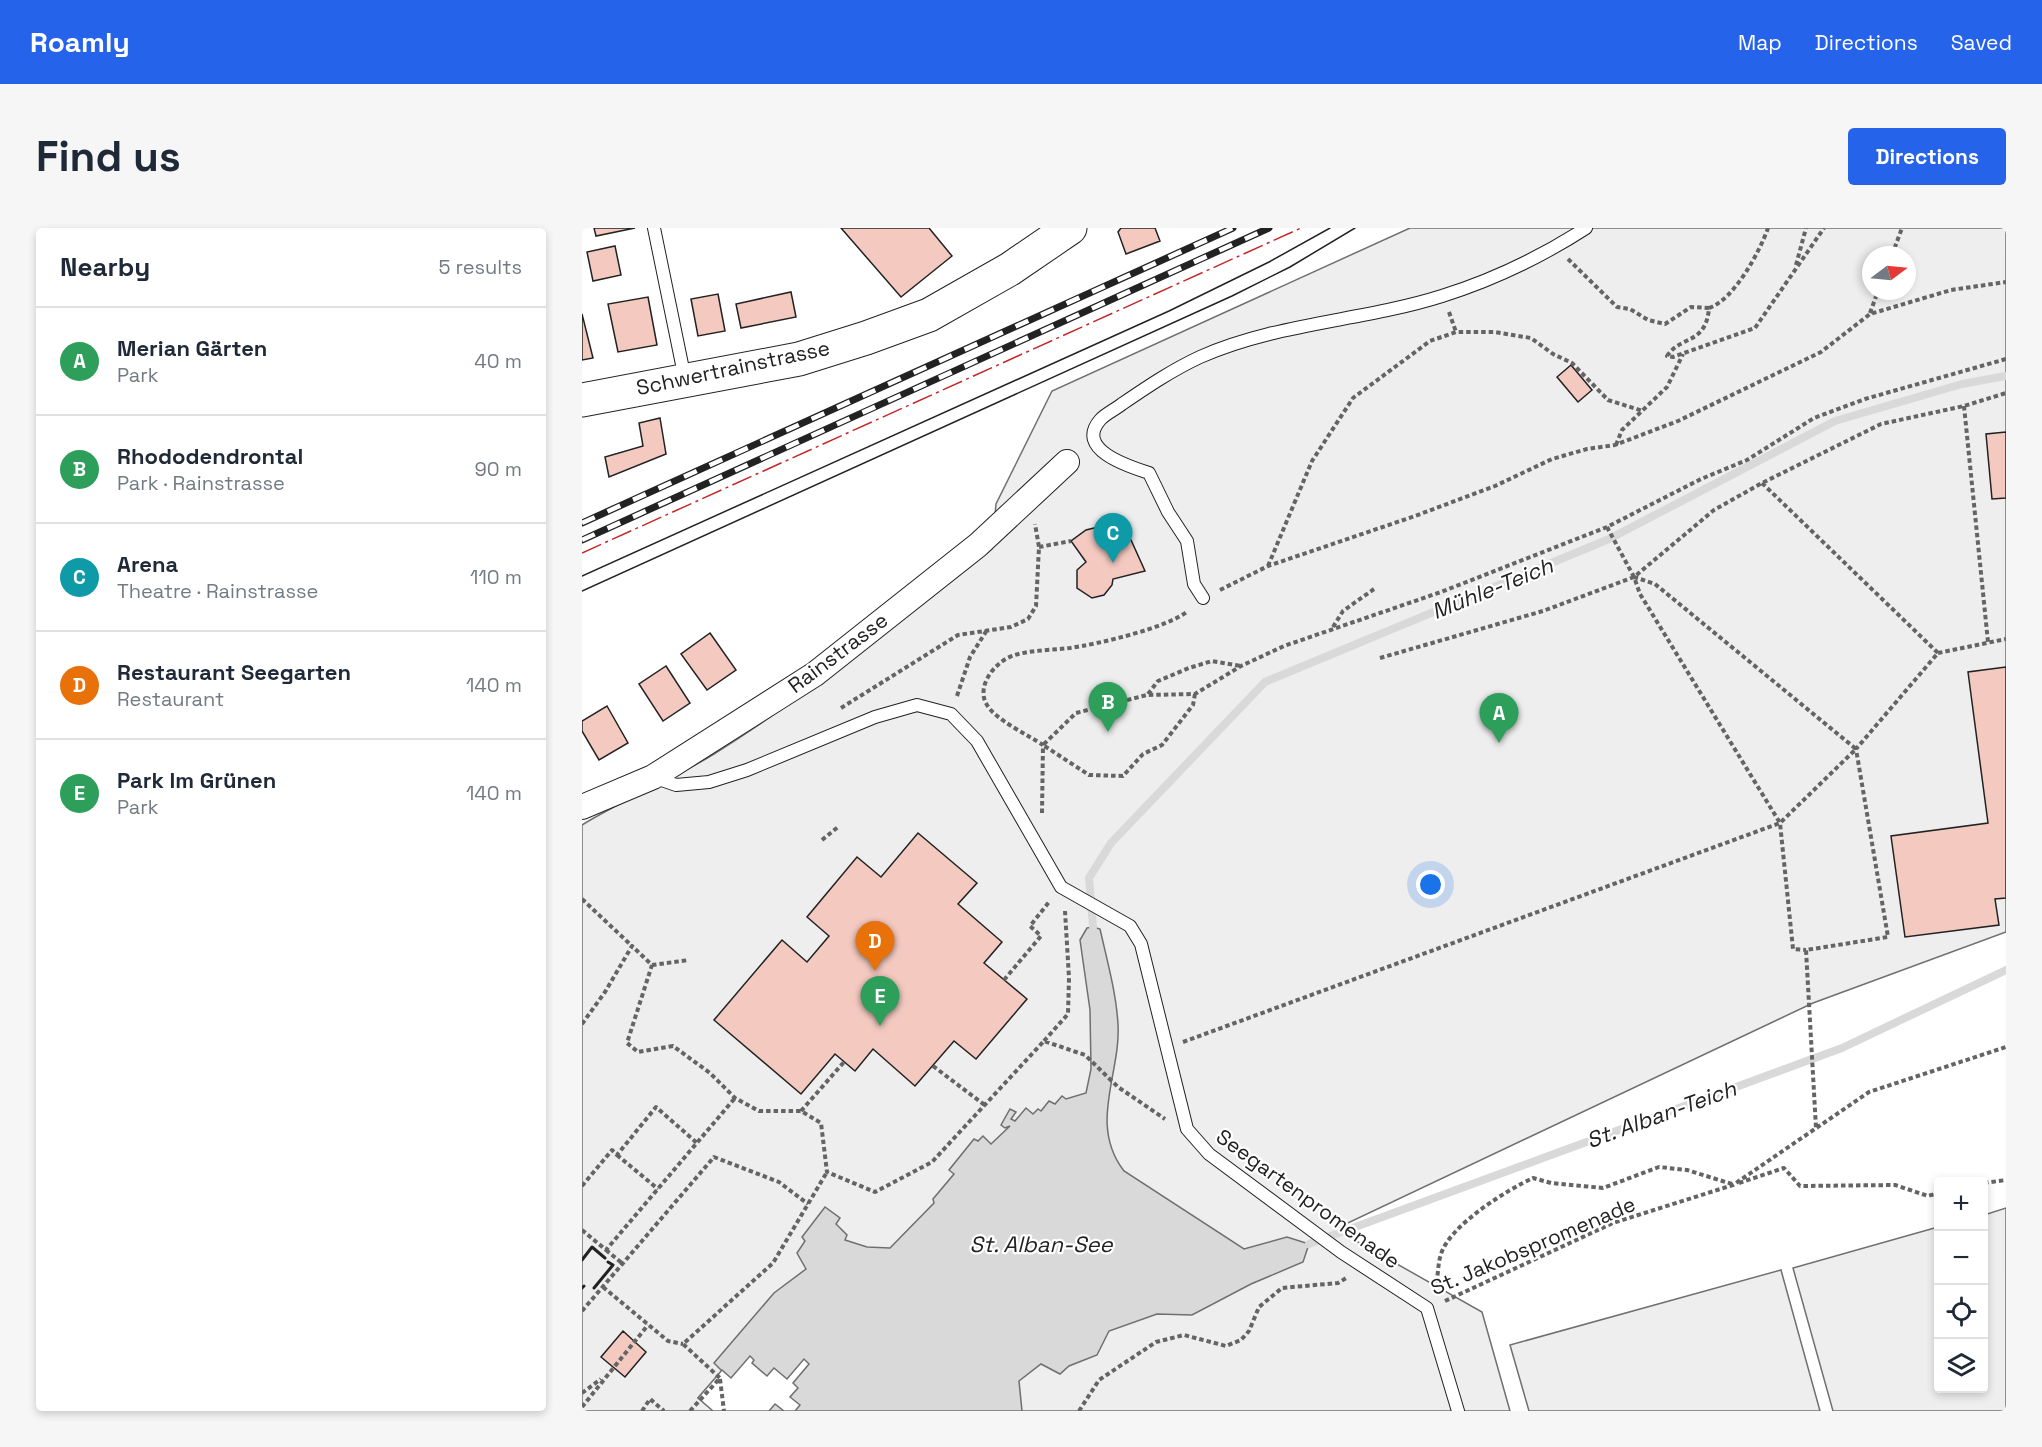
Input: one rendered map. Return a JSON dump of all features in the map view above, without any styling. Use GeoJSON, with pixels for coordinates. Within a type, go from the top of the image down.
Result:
{"type":"FeatureCollection","features":[{"type":"Feature","properties":{"kind":"main road","name":"Schwertrainstrasse"},"geometry":{"type":"LineString","coordinates":[[582,400],[799,358],[929,315],[1011,269],[1070,228]]}},
{"type":"Feature","properties":{"kind":"street","name":"Rainstrasse"},"geometry":{"type":"LineString","coordinates":[[582,807],[653,777],[815,674],[978,545],[1067,462]]}},
{"type":"Feature","properties":{"kind":"lane"},"geometry":{"type":"LineString","coordinates":[[654,228],[685,380]]}},
{"type":"Feature","properties":{"kind":"lane"},"geometry":{"type":"LineString","coordinates":[[1203,598],[1194,584],[1187,541],[1168,512],[1149,473],[1111,459],[1103,452],[1096,444],[1095,434],[1099,421],[1164,375],[1201,357],[1240,342],[1385,312],[1443,296],[1500,274],[1556,247],[1586,228]]}},
{"type":"Feature","properties":{"kind":"lane"},"geometry":{"type":"LineString","coordinates":[[653,777],[676,785],[709,782],[747,770],[874,717],[917,705],[951,714]]}},
{"type":"Feature","properties":{"kind":"lane","name":"Seegartenpromenade"},"geometry":{"type":"LineString","coordinates":[[951,714],[977,741],[1061,887],[1130,926],[1140,944],[1187,1129],[1209,1154],[1341,1252],[1427,1308]]}},
{"type":"Feature","properties":{"kind":"lane"},"geometry":{"type":"LineString","coordinates":[[1427,1308],[1458,1411]]}},
{"type":"Feature","properties":{"kind":"path"},"geometry":{"type":"LineString","coordinates":[[1556,247],[1617,307],[1630,309],[1648,320],[1665,324],[1691,307],[1714,306],[1737,284],[1761,248],[1768,228]]}},
{"type":"Feature","properties":{"kind":"path"},"geometry":{"type":"LineString","coordinates":[[1795,268],[1806,228]]}},
{"type":"Feature","properties":{"kind":"path"},"geometry":{"type":"LineString","coordinates":[[1709,308],[1708,322],[1697,336],[1671,351],[1667,356],[1683,354],[1755,328],[1824,228]]}},
{"type":"Feature","properties":{"kind":"path"},"geometry":{"type":"LineString","coordinates":[[1895,246],[1902,228]]}},
{"type":"Feature","properties":{"kind":"path"},"geometry":{"type":"LineString","coordinates":[[1195,694],[1193,705],[1162,745],[1143,754],[1123,776],[1089,776],[994,713],[986,704],[983,693],[989,675],[1004,660],[1015,655],[1086,645],[1159,625],[1185,614],[1203,598],[1268,566],[1495,486],[1552,459],[1587,448],[1615,445],[1678,421],[1821,352],[1870,314],[1951,290],[2006,282]]}},
{"type":"Feature","properties":{"kind":"path"},"geometry":{"type":"LineString","coordinates":[[1870,314],[1875,300]]}},
{"type":"Feature","properties":{"kind":"path"},"geometry":{"type":"LineString","coordinates":[[1452,319],[1456,332]]}},
{"type":"Feature","properties":{"kind":"path"},"geometry":{"type":"LineString","coordinates":[[1268,566],[1312,461],[1353,398],[1430,341],[1456,332],[1494,332],[1531,338],[1552,354],[1572,363],[1608,400],[1643,411]]}},
{"type":"Feature","properties":{"kind":"path"},"geometry":{"type":"LineString","coordinates":[[1615,445],[1622,430],[1668,387],[1683,354]]}},
{"type":"Feature","properties":{"kind":"path"},"geometry":{"type":"LineString","coordinates":[[1041,815],[1043,745],[1076,713],[1147,695],[1195,694],[1242,666],[1284,646],[1441,592],[1607,527],[1701,479],[1747,460],[1814,417],[1865,399],[2006,359]]}},
{"type":"Feature","properties":{"kind":"path"},"geometry":{"type":"LineString","coordinates":[[1380,658],[1543,611],[1634,577],[1714,510],[1762,483],[1881,424],[1964,406],[2006,393]]}},
{"type":"Feature","properties":{"kind":"path"},"geometry":{"type":"LineString","coordinates":[[1964,406],[1988,642]]}},
{"type":"Feature","properties":{"kind":"path"},"geometry":{"type":"LineString","coordinates":[[1762,483],[1938,653]]}},
{"type":"Feature","properties":{"kind":"path"},"geometry":{"type":"LineString","coordinates":[[829,734],[832,714],[958,635],[1011,627],[1028,619],[1036,606],[1039,547],[1035,520],[1022,504]]}},
{"type":"Feature","properties":{"kind":"path"},"geometry":{"type":"LineString","coordinates":[[1607,527],[1634,577],[1640,594],[1780,823],[1793,949],[1806,950],[1888,937],[1857,749],[1655,584],[1634,577]]}},
{"type":"Feature","properties":{"kind":"path"},"geometry":{"type":"LineString","coordinates":[[1039,547],[1071,542]]}},
{"type":"Feature","properties":{"kind":"path"},"geometry":{"type":"LineString","coordinates":[[1332,628],[1343,611],[1374,589]]}},
{"type":"Feature","properties":{"kind":"path"},"geometry":{"type":"LineString","coordinates":[[951,714],[970,657],[987,629]]}},
{"type":"Feature","properties":{"kind":"path"},"geometry":{"type":"LineString","coordinates":[[1166,1048],[1780,823],[1857,749],[1938,653],[2006,639]]}},
{"type":"Feature","properties":{"kind":"path"},"geometry":{"type":"LineString","coordinates":[[1147,695],[1158,681],[1189,668],[1212,661],[1242,666]]}},
{"type":"Feature","properties":{"kind":"path"},"geometry":{"type":"LineString","coordinates":[[822,840],[838,827]]}},
{"type":"Feature","properties":{"kind":"path"},"geometry":{"type":"LineString","coordinates":[[1004,980],[1041,936],[1030,926],[1061,887]]}},
{"type":"Feature","properties":{"kind":"path"},"geometry":{"type":"LineString","coordinates":[[827,1172],[874,1192],[932,1162],[986,1106],[1068,1014],[1066,922],[1061,887]]}},
{"type":"Feature","properties":{"kind":"path"},"geometry":{"type":"LineString","coordinates":[[582,899],[652,965]]}},
{"type":"Feature","properties":{"kind":"path"},"geometry":{"type":"LineString","coordinates":[[582,1024],[605,992],[632,946]]}},
{"type":"Feature","properties":{"kind":"path"},"geometry":{"type":"LineString","coordinates":[[1806,950],[1816,1128]]}},
{"type":"Feature","properties":{"kind":"path"},"geometry":{"type":"LineString","coordinates":[[652,965],[689,960]]}},
{"type":"Feature","properties":{"kind":"path"},"geometry":{"type":"LineString","coordinates":[[652,965],[627,1043],[638,1052],[673,1046],[710,1073],[735,1098],[759,1111],[801,1112],[820,1123],[827,1172],[773,1263],[683,1344]]}},
{"type":"Feature","properties":{"kind":"path"},"geometry":{"type":"LineString","coordinates":[[1044,1041],[1085,1055],[1118,1087],[1156,1114],[1187,1129]]}},
{"type":"Feature","properties":{"kind":"path","name":"St. Jakobspromenade"},"geometry":{"type":"LineString","coordinates":[[1427,1308],[1493,1280],[1613,1223],[1733,1185],[1869,1092],[2006,1047]]}},
{"type":"Feature","properties":{"kind":"path"},"geometry":{"type":"LineString","coordinates":[[801,1112],[844,1062]]}},
{"type":"Feature","properties":{"kind":"path"},"geometry":{"type":"LineString","coordinates":[[933,1066],[986,1106]]}},
{"type":"Feature","properties":{"kind":"path"},"geometry":{"type":"LineString","coordinates":[[606,1250],[735,1098]]}},
{"type":"Feature","properties":{"kind":"path"},"geometry":{"type":"LineString","coordinates":[[617,1155],[656,1107],[697,1143]]}},
{"type":"Feature","properties":{"kind":"path"},"geometry":{"type":"LineString","coordinates":[[582,1186],[612,1150],[658,1189]]}},
{"type":"Feature","properties":{"kind":"path"},"geometry":{"type":"LineString","coordinates":[[582,1311],[714,1157],[779,1182],[808,1204]]}},
{"type":"Feature","properties":{"kind":"path"},"geometry":{"type":"LineString","coordinates":[[1427,1308],[1438,1280],[1441,1253],[1459,1228],[1505,1191],[1533,1178],[1551,1183],[1603,1188],[1659,1167],[1687,1170],[1733,1185],[1784,1168],[1800,1186],[1895,1185],[1928,1196],[1934,1194]]}},
{"type":"Feature","properties":{"kind":"path"},"geometry":{"type":"LineString","coordinates":[[1988,1182],[2006,1180]]}},
{"type":"Feature","properties":{"kind":"path"},"geometry":{"type":"LineString","coordinates":[[582,1230],[623,1264]]}},
{"type":"Feature","properties":{"kind":"path"},"geometry":{"type":"LineString","coordinates":[[1079,1411],[1099,1380],[1156,1342],[1184,1335],[1226,1346],[1241,1340],[1249,1330],[1259,1306],[1282,1288],[1338,1283],[1364,1268]]}},
{"type":"Feature","properties":{"kind":"path"},"geometry":{"type":"LineString","coordinates":[[603,1287],[668,1341],[683,1344],[720,1378],[724,1411]]}},
{"type":"Feature","properties":{"kind":"path"},"geometry":{"type":"LineString","coordinates":[[582,1407],[648,1325]]}},
{"type":"Feature","properties":{"kind":"path"},"geometry":{"type":"LineString","coordinates":[[582,1393],[605,1377]]}},
{"type":"Feature","properties":{"kind":"path"},"geometry":{"type":"LineString","coordinates":[[690,1411],[720,1378]]}},
{"type":"Feature","properties":{"kind":"path"},"geometry":{"type":"LineString","coordinates":[[642,1411],[650,1399],[664,1411]]}},
{"type":"Feature","properties":{"kind":"shaded area"},"geometry":{"type":"Polygon","coordinates":[[[1410,228],[2006,228],[2006,932],[1813,1003],[1335,1229],[1482,1312],[1510,1411],[582,1411],[582,825],[698,763],[751,730],[924,603],[992,549],[996,504],[1052,391],[1410,228]]]}},
{"type":"Feature","properties":{"kind":"shaded area"},"geometry":{"type":"Polygon","coordinates":[[[2006,1208],[2006,1411],[1833,1411],[1793,1268],[1934,1228],[1934,1393],[1988,1393],[1988,1214],[2006,1208]]]}},
{"type":"Feature","properties":{"kind":"shaded area"},"geometry":{"type":"Polygon","coordinates":[[[1781,1270],[1820,1411],[1529,1411],[1510,1345],[1781,1270]]]}},
{"type":"Feature","properties":{"kind":"water","name":"St. Alban-See"},"geometry":{"type":"Polygon","coordinates":[[[1087,928],[1100,929],[1117,1012],[1118,1043],[1107,1117],[1108,1135],[1114,1153],[1124,1171],[1244,1249],[1287,1237],[1309,1244],[1303,1262],[1251,1284],[1192,1315],[1157,1314],[1109,1331],[1097,1355],[1069,1366],[1060,1374],[1041,1364],[1019,1381],[1022,1411],[714,1411],[698,1398],[722,1371],[714,1363],[774,1293],[806,1269],[797,1253],[805,1241],[802,1237],[825,1207],[840,1218],[836,1224],[847,1235],[845,1240],[867,1247],[890,1248],[934,1203],[933,1199],[954,1174],[949,1170],[974,1139],[978,1141],[983,1136],[991,1144],[1010,1126],[1005,1128],[1001,1125],[1010,1109],[1016,1112],[1011,1119],[1015,1121],[1026,1108],[1033,1114],[1038,1109],[1041,1111],[1049,1101],[1055,1104],[1062,1096],[1066,1099],[1086,1093],[1091,1069],[1090,1010],[1080,940],[1087,928]]]}},
{"type":"Feature","properties":{"kind":"pier"},"geometry":{"type":"Polygon","coordinates":[[[750,1356],[754,1360],[752,1363],[767,1376],[774,1368],[787,1379],[804,1359],[809,1364],[793,1383],[798,1388],[790,1397],[800,1405],[795,1411],[784,1411],[775,1404],[769,1411],[713,1411],[698,1398],[722,1370],[731,1378],[750,1356]]]}},
{"type":"Feature","properties":{"kind":"building"},"geometry":{"type":"Polygon","coordinates":[[[594,228],[635,228],[596,236],[594,228]]]}},
{"type":"Feature","properties":{"kind":"building"},"geometry":{"type":"Polygon","coordinates":[[[841,228],[929,228],[952,256],[901,297],[841,228]]]}},
{"type":"Feature","properties":{"kind":"building"},"geometry":{"type":"Polygon","coordinates":[[[1121,228],[1155,228],[1160,241],[1126,254],[1118,232],[1121,228]]]}},
{"type":"Feature","properties":{"kind":"building"},"geometry":{"type":"Polygon","coordinates":[[[615,246],[621,275],[593,281],[587,252],[615,246]]]}},
{"type":"Feature","properties":{"kind":"building"},"geometry":{"type":"Polygon","coordinates":[[[791,292],[796,317],[741,328],[736,304],[791,292]]]}},
{"type":"Feature","properties":{"kind":"building"},"geometry":{"type":"Polygon","coordinates":[[[718,294],[725,331],[698,336],[691,299],[718,294]]]}},
{"type":"Feature","properties":{"kind":"building"},"geometry":{"type":"Polygon","coordinates":[[[648,297],[657,345],[618,352],[608,304],[648,297]]]}},
{"type":"Feature","properties":{"kind":"building"},"geometry":{"type":"Polygon","coordinates":[[[582,314],[593,358],[582,360],[582,314]]]}},
{"type":"Feature","properties":{"kind":"building"},"geometry":{"type":"Polygon","coordinates":[[[1571,365],[1592,390],[1578,402],[1557,377],[1571,365]]]}},
{"type":"Feature","properties":{"kind":"building"},"geometry":{"type":"Polygon","coordinates":[[[660,418],[666,454],[609,477],[605,457],[643,446],[639,423],[660,418]]]}},
{"type":"Feature","properties":{"kind":"building"},"geometry":{"type":"Polygon","coordinates":[[[2006,432],[2006,498],[1992,499],[1986,434],[2006,432]]]}},
{"type":"Feature","properties":{"kind":"building"},"geometry":{"type":"Polygon","coordinates":[[[1098,527],[1121,532],[1131,540],[1145,571],[1113,579],[1112,585],[1104,595],[1092,598],[1077,588],[1077,570],[1086,562],[1071,541],[1086,530],[1098,527]]]}},
{"type":"Feature","properties":{"kind":"building"},"geometry":{"type":"Polygon","coordinates":[[[710,633],[736,670],[707,690],[681,654],[710,633]]]}},
{"type":"Feature","properties":{"kind":"building"},"geometry":{"type":"Polygon","coordinates":[[[666,666],[690,703],[663,721],[639,684],[666,666]]]}},
{"type":"Feature","properties":{"kind":"building"},"geometry":{"type":"Polygon","coordinates":[[[2006,667],[2006,898],[1995,899],[1999,925],[1905,937],[1891,836],[1988,823],[1968,672],[2006,667]]]}},
{"type":"Feature","properties":{"kind":"building"},"geometry":{"type":"Polygon","coordinates":[[[607,706],[628,743],[599,760],[582,731],[582,721],[607,706]]]}},
{"type":"Feature","properties":{"kind":"building"},"geometry":{"type":"Polygon","coordinates":[[[918,833],[977,883],[958,904],[1002,942],[984,963],[1027,999],[976,1059],[954,1041],[915,1086],[873,1049],[855,1071],[835,1054],[801,1094],[714,1020],[782,940],[807,962],[829,936],[807,917],[857,857],[881,877],[918,833]]]}},
{"type":"Feature","properties":{"kind":"building"},"geometry":{"type":"Polygon","coordinates":[[[623,1331],[646,1352],[625,1377],[601,1357],[623,1331]]]}},
{"type":"Feature","properties":{"kind":"waterway","name":"Mühle-Teich"},"geometry":{"type":"LineString","coordinates":[[1093,927],[1089,878],[1111,843],[1265,682],[1609,539],[1835,421],[1962,384],[2006,376]]}},
{"type":"Feature","properties":{"kind":"waterway","name":"St. Alban-Teich"},"geometry":{"type":"LineString","coordinates":[[1309,1244],[1842,1048],[2006,970]]}},
{"type":"Feature","properties":{"kind":"tram line"},"geometry":{"type":"LineString","coordinates":[[582,576],[1169,311],[1269,262],[1330,228]]}},
{"type":"Feature","properties":{"kind":"tram line"},"geometry":{"type":"LineString","coordinates":[[582,591],[1232,296],[1290,267],[1355,228]]}},
{"type":"Feature","properties":{"kind":"railway"},"geometry":{"type":"LineString","coordinates":[[582,523],[1233,228]]}},
{"type":"Feature","properties":{"kind":"railway"},"geometry":{"type":"LineString","coordinates":[[582,540],[1269,228]]}},
{"type":"Feature","properties":{"kind":"wall"},"geometry":{"type":"LineString","coordinates":[[582,1260],[592,1247],[605,1258]]}},
{"type":"Feature","properties":{"kind":"wall"},"geometry":{"type":"LineString","coordinates":[[594,1288],[613,1265],[608,1262]]}},
{"type":"Feature","properties":{"kind":"power"},"geometry":{"type":"LineString","coordinates":[[582,553],[1301,228]]}},
{"type":"Feature","properties":{"kind":"place","name":"Arena"},"geometry":{"type":"Point","coordinates":[1113,563]}},
{"type":"Feature","properties":{"kind":"place","name":"Rhododendrontal"},"geometry":{"type":"Point","coordinates":[1108,732]}},
{"type":"Feature","properties":{"kind":"place","name":"Merian Gärten"},"geometry":{"type":"Point","coordinates":[1499,743]}},
{"type":"Feature","properties":{"kind":"place","name":"Restaurant Seegarten"},"geometry":{"type":"Point","coordinates":[875,971]}},
{"type":"Feature","properties":{"kind":"place","name":"Park Im Grünen"},"geometry":{"type":"Point","coordinates":[880,1026]}}]}
